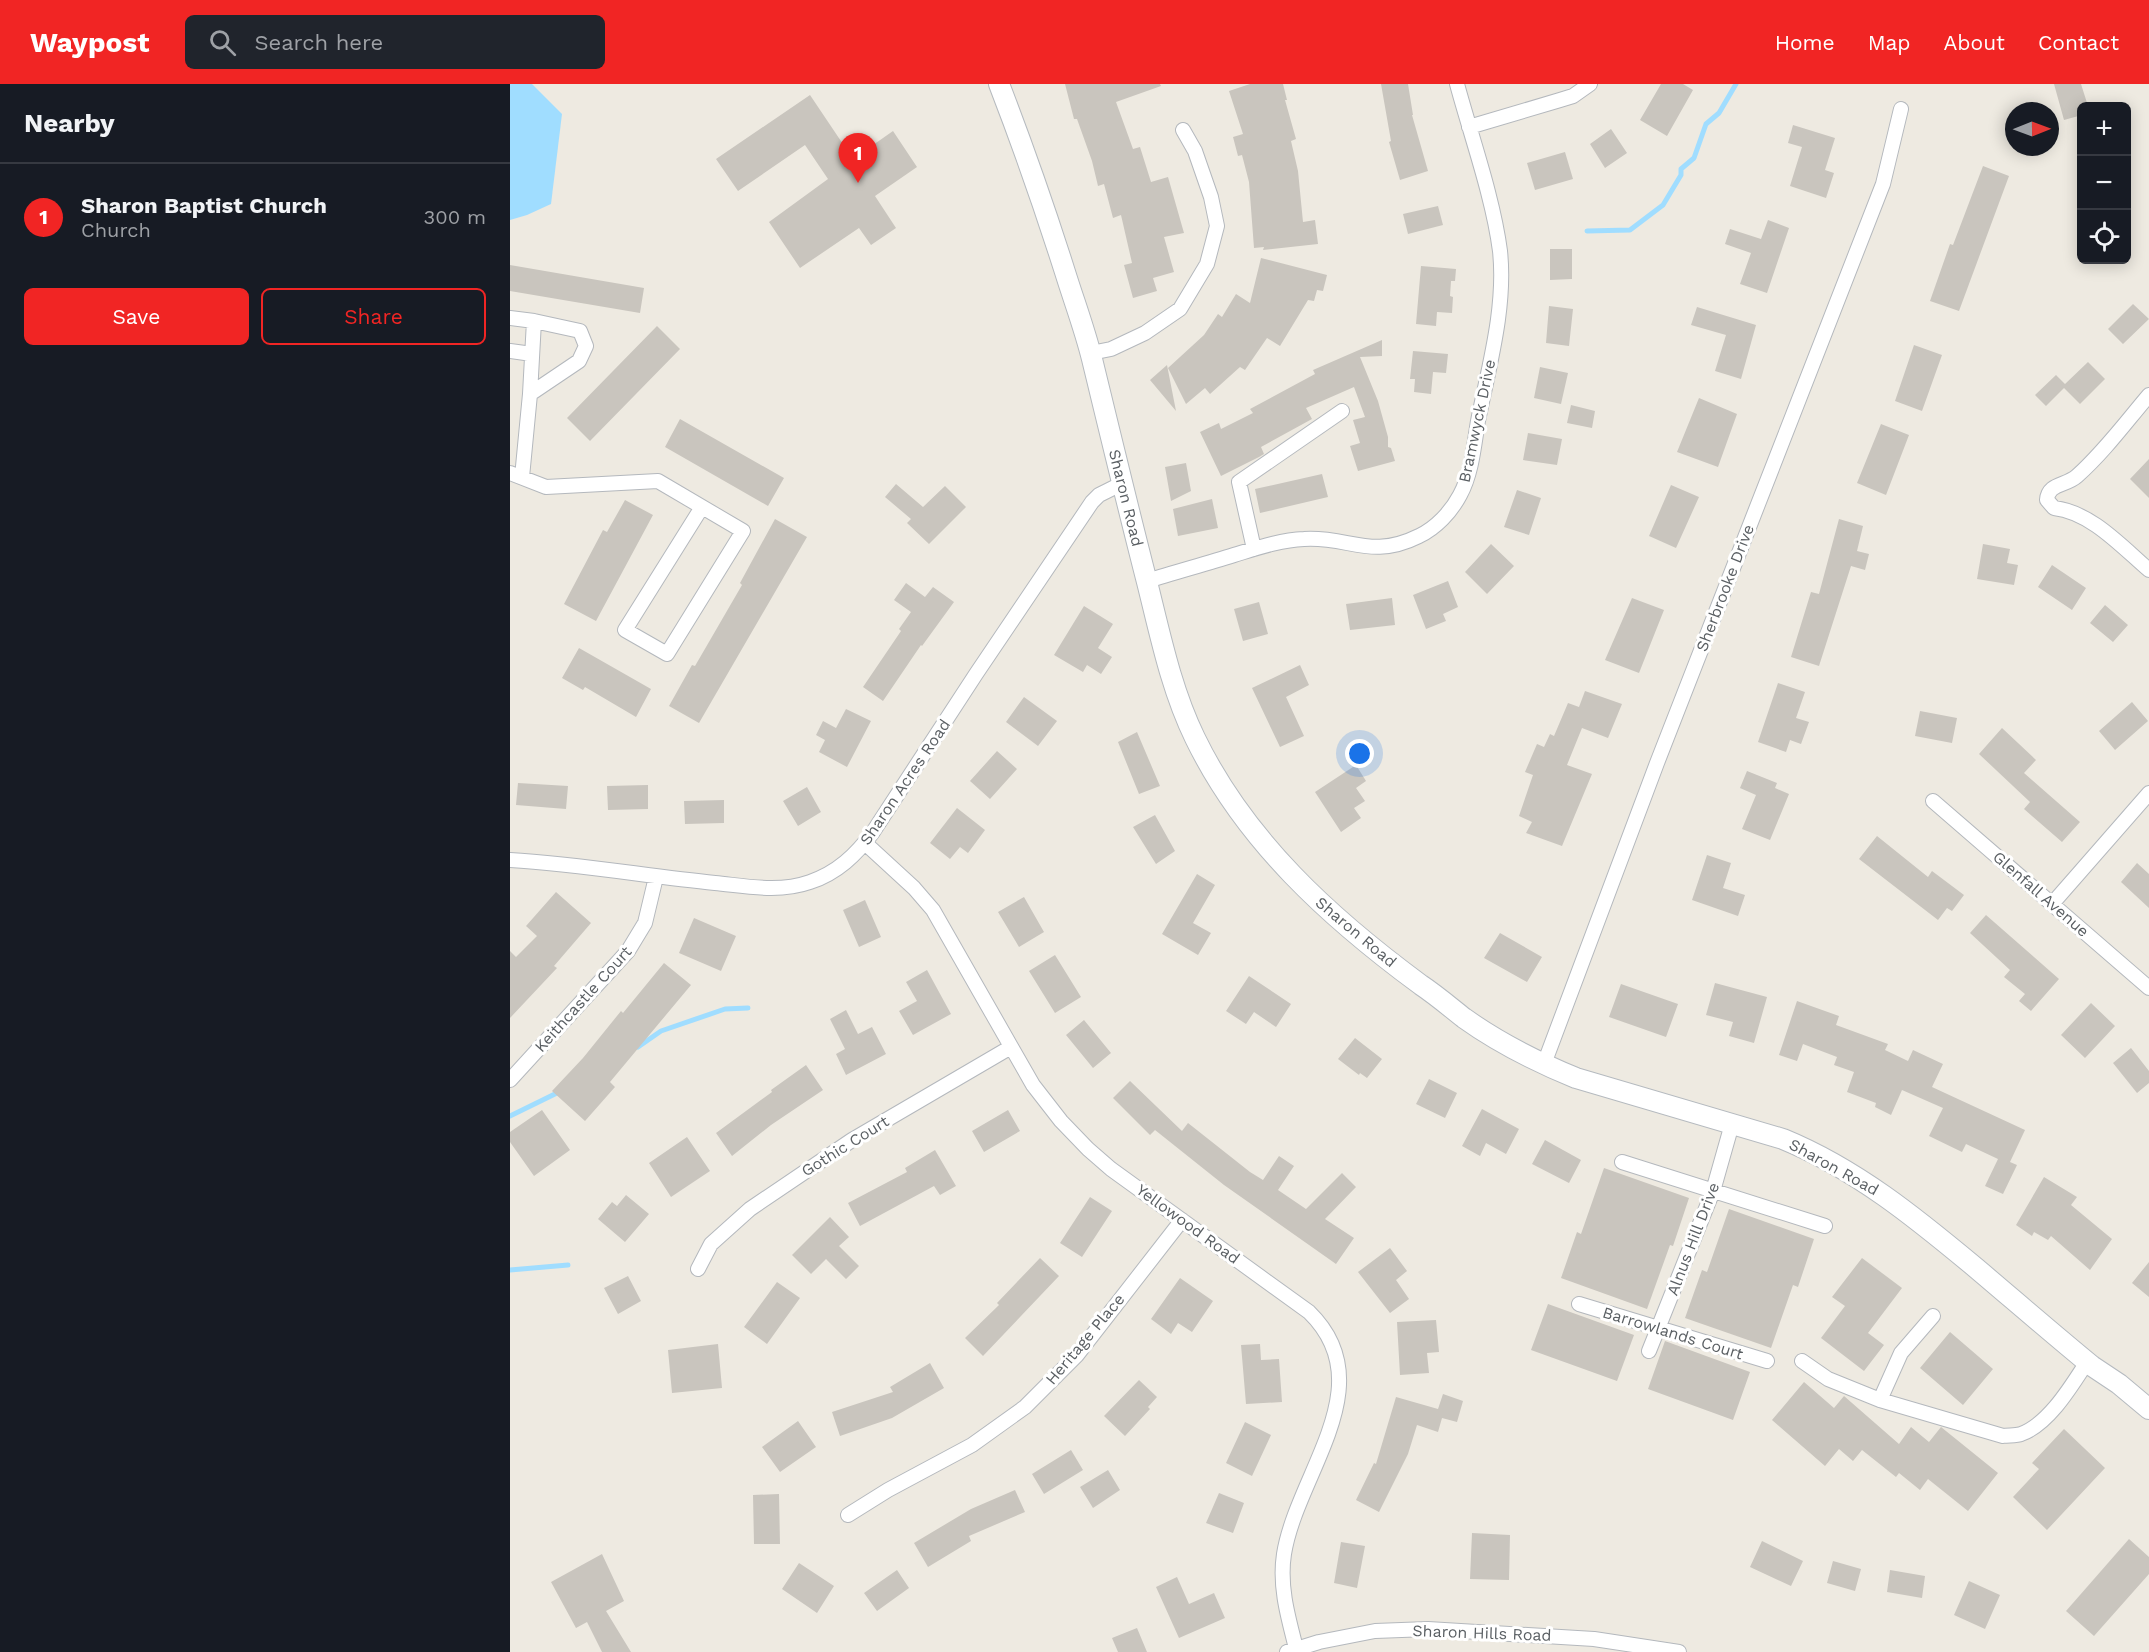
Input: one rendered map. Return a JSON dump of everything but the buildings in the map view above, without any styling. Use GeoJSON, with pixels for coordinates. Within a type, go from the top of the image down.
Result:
{"type":"FeatureCollection","features":[{"type":"Feature","properties":{"kind":"main road","name":"Sharon Road"},"geometry":{"type":"LineString","coordinates":[[999,84],[1024,146],[1091,353],[1121,484],[1166,659],[1191,729],[1213,772],[1255,834],[1323,906],[1393,964],[1466,1019],[1504,1043],[1576,1078],[1783,1139],[1809,1150],[1859,1178],[1930,1229],[2087,1362],[2149,1409]]}},
{"type":"Feature","properties":{"kind":"street","name":"Bramwyck Drive"},"geometry":{"type":"LineString","coordinates":[[1147,580],[1277,542],[1306,539],[1369,548],[1400,544],[1420,536],[1439,523],[1453,507],[1468,476],[1494,338],[1501,275],[1496,225],[1456,84]]}},
{"type":"Feature","properties":{"kind":"street"},"geometry":{"type":"LineString","coordinates":[[1469,127],[1573,96],[1590,84]]}},
{"type":"Feature","properties":{"kind":"street","name":"Sherbrooke Drive"},"geometry":{"type":"LineString","coordinates":[[1544,1064],[1657,763],[1883,184],[1901,110]]}},
{"type":"Feature","properties":{"kind":"street"},"geometry":{"type":"LineString","coordinates":[[1091,353],[1111,349],[1145,333],[1180,309],[1207,264],[1217,226],[1195,151],[1183,130]]}},
{"type":"Feature","properties":{"kind":"street"},"geometry":{"type":"LineString","coordinates":[[510,318],[580,331],[586,346],[579,361],[530,394]]}},
{"type":"Feature","properties":{"kind":"street"},"geometry":{"type":"LineString","coordinates":[[534,321],[530,394],[516,475],[546,487],[658,481],[743,531],[668,654],[625,630],[702,507]]}},
{"type":"Feature","properties":{"kind":"street"},"geometry":{"type":"LineString","coordinates":[[510,351],[532,354]]}},
{"type":"Feature","properties":{"kind":"street"},"geometry":{"type":"LineString","coordinates":[[2149,395],[2093,461],[2071,481],[2052,488],[2047,493],[2047,500],[2054,508],[2069,510],[2081,516],[2149,570]]}},
{"type":"Feature","properties":{"kind":"street"},"geometry":{"type":"LineString","coordinates":[[1254,549],[1239,482],[1342,411]]}},
{"type":"Feature","properties":{"kind":"street","name":"Sharon Acres Road"},"geometry":{"type":"LineString","coordinates":[[510,860],[772,889],[791,887],[817,879],[842,866],[865,843],[1092,502],[1099,495],[1121,484]]}},
{"type":"Feature","properties":{"kind":"street"},"geometry":{"type":"LineString","coordinates":[[2052,904],[2149,793]]}},
{"type":"Feature","properties":{"kind":"street","name":"Glenfall Avenue"},"geometry":{"type":"LineString","coordinates":[[1933,801],[2149,988]]}},
{"type":"Feature","properties":{"kind":"street","name":"Yellowood Road"},"geometry":{"type":"LineString","coordinates":[[865,843],[914,888],[933,910],[1034,1085],[1061,1121],[1111,1169],[1309,1312],[1327,1334],[1336,1354],[1340,1390],[1336,1413],[1291,1523],[1284,1555],[1283,1598],[1291,1650]]}},
{"type":"Feature","properties":{"kind":"street","name":"Keithcastle Court"},"geometry":{"type":"LineString","coordinates":[[510,1080],[628,951],[645,922],[656,877]]}},
{"type":"Feature","properties":{"kind":"street","name":"Gothic Court"},"geometry":{"type":"LineString","coordinates":[[698,1269],[711,1244],[750,1209],[852,1140],[1011,1047]]}},
{"type":"Feature","properties":{"kind":"street","name":"Alnus Hill Drive"},"geometry":{"type":"LineString","coordinates":[[1649,1351],[1713,1191],[1732,1124]]}},
{"type":"Feature","properties":{"kind":"street"},"geometry":{"type":"LineString","coordinates":[[1622,1162],[1825,1226]]}},
{"type":"Feature","properties":{"kind":"street","name":"Heritage Place"},"geometry":{"type":"LineString","coordinates":[[848,1515],[888,1490],[972,1445],[1025,1407],[1077,1355],[1182,1220]]}},
{"type":"Feature","properties":{"kind":"street","name":"Barrowlands Court"},"geometry":{"type":"LineString","coordinates":[[1579,1304],[1767,1361]]}},
{"type":"Feature","properties":{"kind":"street"},"geometry":{"type":"LineString","coordinates":[[1880,1400],[1901,1353],[1934,1316]]}},
{"type":"Feature","properties":{"kind":"street"},"geometry":{"type":"LineString","coordinates":[[1802,1361],[1828,1379],[1880,1400],[2003,1436],[2021,1434],[2042,1420],[2061,1401],[2087,1362]]}},
{"type":"Feature","properties":{"kind":"street","name":"Sharon Hills Road"},"geometry":{"type":"LineString","coordinates":[[1291,1650],[1375,1631],[1428,1629],[1594,1639],[1678,1652]]}},
{"type":"Feature","properties":{"kind":"water"},"geometry":{"type":"Polygon","coordinates":[[[510,84],[532,84],[562,114],[551,204],[510,220],[510,84]]]}},
{"type":"Feature","properties":{"kind":"waterway"},"geometry":{"type":"LineString","coordinates":[[1587,231],[1630,230],[1663,205],[1681,175],[1681,169],[1694,158],[1706,124],[1719,113],[1736,84]]}},
{"type":"Feature","properties":{"kind":"waterway"},"geometry":{"type":"LineString","coordinates":[[638,1047],[661,1031],[725,1009],[748,1008]]}},
{"type":"Feature","properties":{"kind":"waterway"},"geometry":{"type":"LineString","coordinates":[[510,1116],[559,1092]]}},
{"type":"Feature","properties":{"kind":"waterway"},"geometry":{"type":"LineString","coordinates":[[510,1270],[568,1265]]}},
{"type":"Feature","properties":{"kind":"place","name":"Sharon Baptist Church"},"geometry":{"type":"Point","coordinates":[858,183]}}]}
